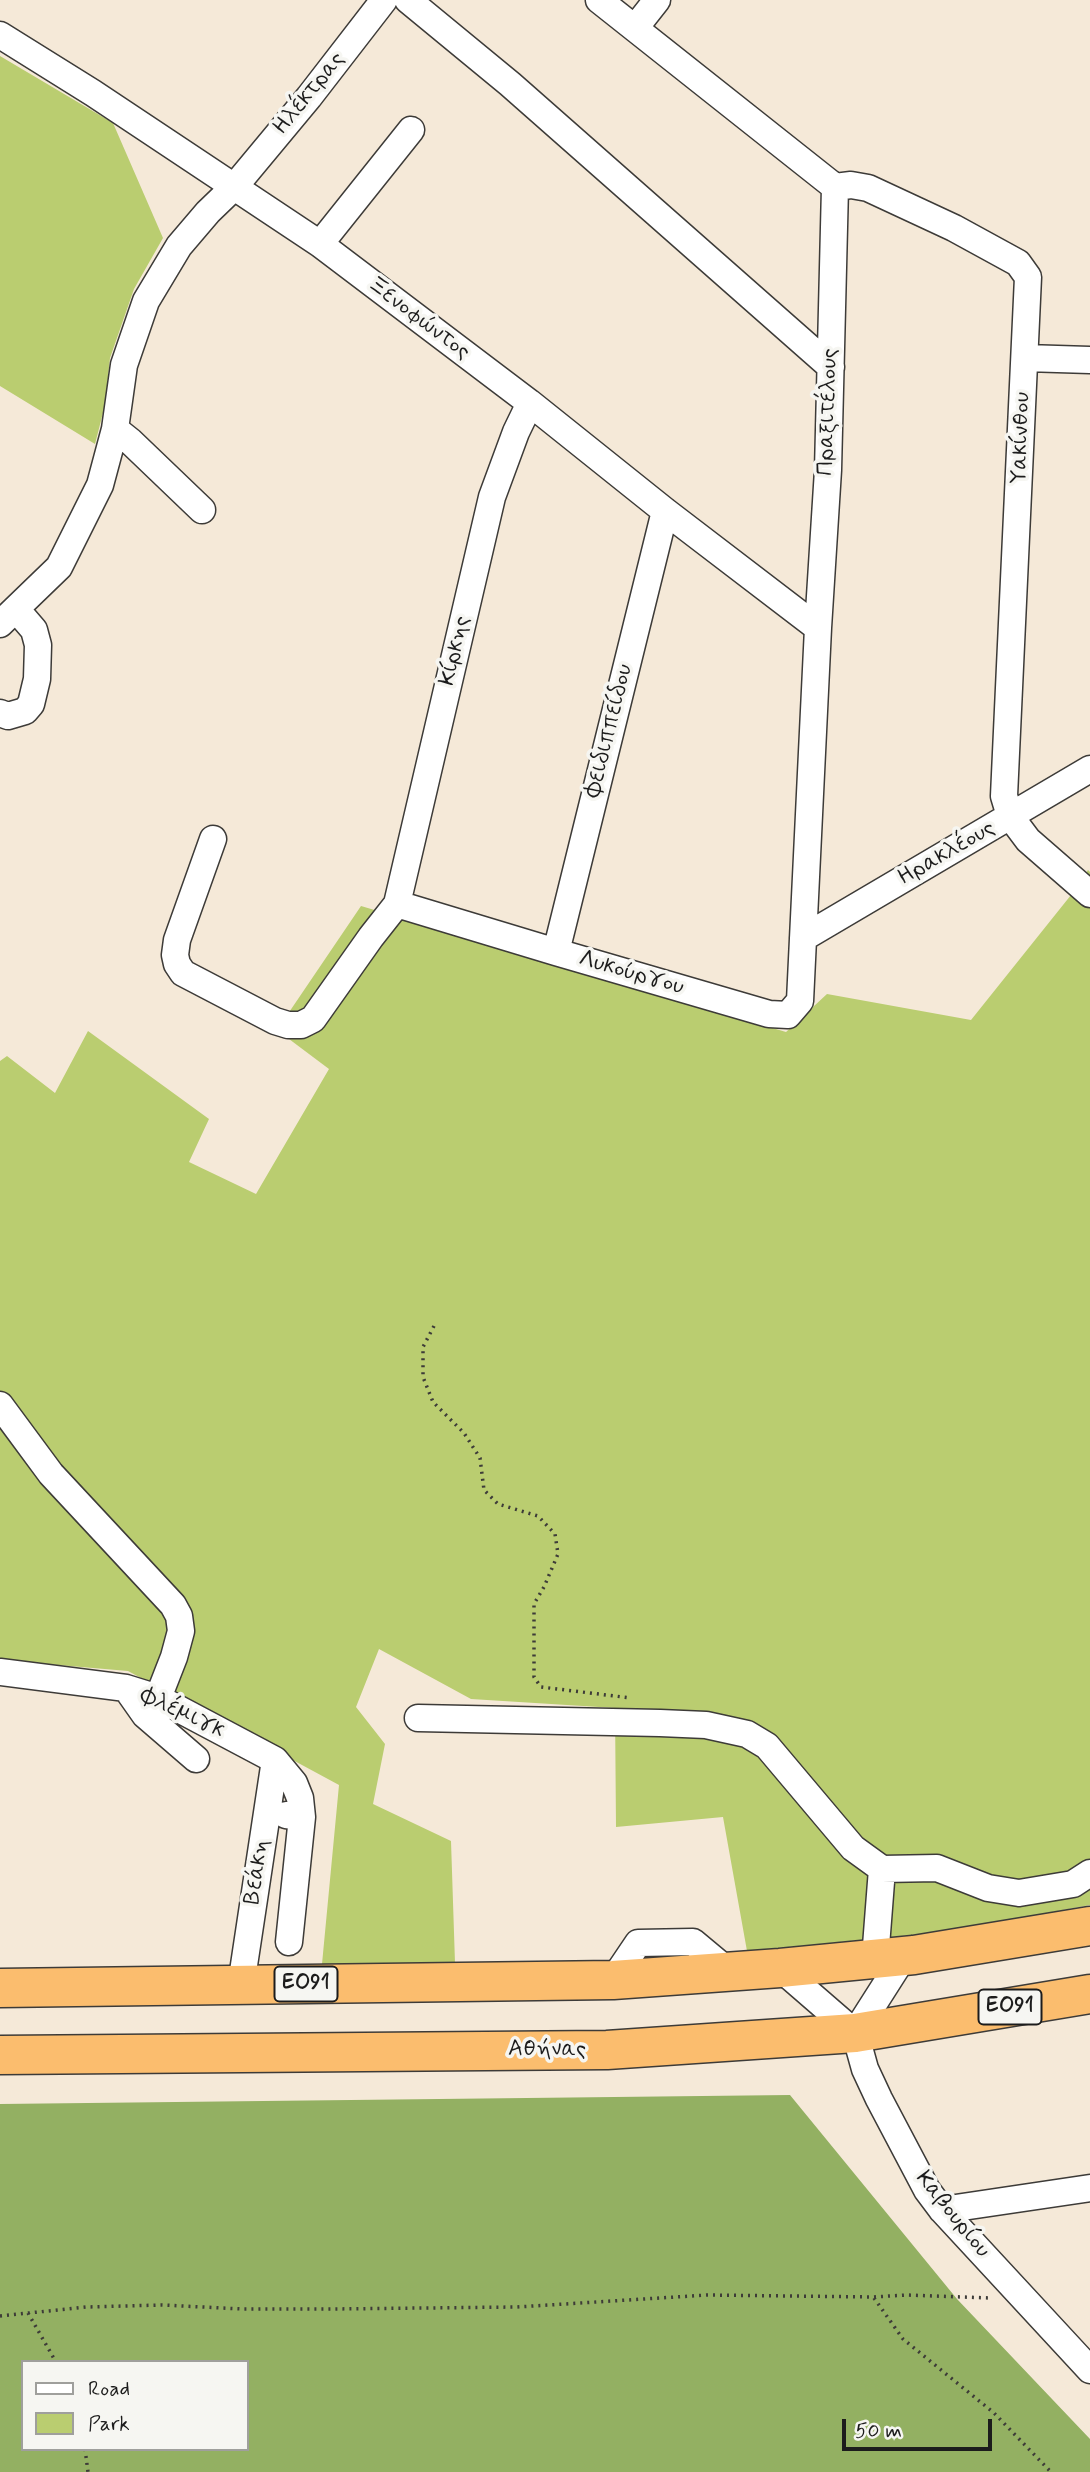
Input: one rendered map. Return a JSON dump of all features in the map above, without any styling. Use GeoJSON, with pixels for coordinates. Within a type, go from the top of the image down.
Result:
{"type":"FeatureCollection","features":[{"type":"Feature","properties":{"kind":"highway","name":"ΕΟ91"},"geometry":{"type":"LineString","coordinates":[[0,1988],[613,1980],[889,1957],[1090,1926]]}},
{"type":"Feature","properties":{"kind":"highway","name":"Αθήνας"},"geometry":{"type":"LineString","coordinates":[[0,2055],[607,2050],[855,2033],[1090,1994]]}},
{"type":"Feature","properties":{"kind":"street","name":"Ηλέκτρας"},"geometry":{"type":"LineString","coordinates":[[8,616],[59,567],[100,485],[115,429],[124,365],[146,301],[179,246],[235,186],[309,97],[384,0]]}},
{"type":"Feature","properties":{"kind":"street"},"geometry":{"type":"LineString","coordinates":[[408,0],[510,84],[831,368]]}},
{"type":"Feature","properties":{"kind":"street"},"geometry":{"type":"LineString","coordinates":[[598,0],[835,187]]}},
{"type":"Feature","properties":{"kind":"street"},"geometry":{"type":"LineString","coordinates":[[635,28],[657,0]]}},
{"type":"Feature","properties":{"kind":"street","name":"Ξενοφώντος"},"geometry":{"type":"LineString","coordinates":[[0,35],[320,244],[530,403],[818,628]]}},
{"type":"Feature","properties":{"kind":"street"},"geometry":{"type":"LineString","coordinates":[[320,244],[411,130]]}},
{"type":"Feature","properties":{"kind":"street","name":"Πραξιτέλους"},"geometry":{"type":"LineString","coordinates":[[803,938],[828,470],[835,187]]}},
{"type":"Feature","properties":{"kind":"street","name":"Υακίνθου"},"geometry":{"type":"LineString","coordinates":[[835,187],[868,188],[954,228],[1018,264],[1028,277],[1021,477],[1005,756],[1004,796],[1010,816]]}},
{"type":"Feature","properties":{"kind":"street"},"geometry":{"type":"LineString","coordinates":[[1025,358],[1090,360]]}},
{"type":"Feature","properties":{"kind":"street","name":"Κίρκης"},"geometry":{"type":"LineString","coordinates":[[397,904],[492,497],[516,432],[530,403]]}},
{"type":"Feature","properties":{"kind":"street"},"geometry":{"type":"LineString","coordinates":[[115,429],[202,510]]}},
{"type":"Feature","properties":{"kind":"street","name":"Φειδιππείδου"},"geometry":{"type":"LineString","coordinates":[[556,952],[665,510]]}},
{"type":"Feature","properties":{"kind":"street"},"geometry":{"type":"LineString","coordinates":[[0,713],[8,716],[25,710],[31,704],[37,679],[38,645],[34,630],[8,616]]}},
{"type":"Feature","properties":{"kind":"street","name":"Ηρακλέους"},"geometry":{"type":"LineString","coordinates":[[803,938],[1090,769]]}},
{"type":"Feature","properties":{"kind":"street"},"geometry":{"type":"LineString","coordinates":[[1010,816],[1028,840],[1090,894]]}},
{"type":"Feature","properties":{"kind":"street"},"geometry":{"type":"LineString","coordinates":[[213,839],[177,940],[177,964],[183,973],[275,1021],[301,1025],[313,1019],[397,904]]}},
{"type":"Feature","properties":{"kind":"street","name":"Λυκούργου"},"geometry":{"type":"LineString","coordinates":[[397,904],[769,1014],[788,1015],[800,1001],[803,938]]}},
{"type":"Feature","properties":{"kind":"street"},"geometry":{"type":"LineString","coordinates":[[0,1405],[51,1474],[173,1605],[179,1616],[181,1631],[158,1698]]}},
{"type":"Feature","properties":{"kind":"street","name":"Φλέμιγκ"},"geometry":{"type":"LineString","coordinates":[[0,1672],[126,1688],[158,1698],[275,1760]]}},
{"type":"Feature","properties":{"kind":"street"},"geometry":{"type":"LineString","coordinates":[[126,1688],[145,1715],[196,1759]]}},
{"type":"Feature","properties":{"kind":"street"},"geometry":{"type":"LineString","coordinates":[[418,1718],[672,1723],[706,1725],[747,1734],[767,1746],[853,1848],[882,1869],[937,1868],[988,1888],[1019,1893],[1073,1884],[1090,1873]]}},
{"type":"Feature","properties":{"kind":"street"},"geometry":{"type":"LineString","coordinates":[[275,1760],[294,1783],[300,1798],[302,1816],[289,1942]]}},
{"type":"Feature","properties":{"kind":"street","name":"Βεάκη"},"geometry":{"type":"LineString","coordinates":[[241,1985],[275,1760]]}},
{"type":"Feature","properties":{"kind":"street"},"geometry":{"type":"LineString","coordinates":[[267,1814],[302,1816]]}},
{"type":"Feature","properties":{"kind":"street"},"geometry":{"type":"LineString","coordinates":[[780,1968],[855,2033],[889,1957],[882,1869]]}},
{"type":"Feature","properties":{"kind":"street","name":"Καβουρίου"},"geometry":{"type":"LineString","coordinates":[[855,2033],[865,2069],[927,2190],[942,2210],[1090,2370]]}},
{"type":"Feature","properties":{"kind":"street"},"geometry":{"type":"LineString","coordinates":[[942,2210],[1090,2188]]}},
{"type":"Feature","properties":{"kind":"path"},"geometry":{"type":"LineString","coordinates":[[434,1326],[423,1347],[423,1377],[433,1402],[464,1433],[480,1458],[484,1490],[498,1504],[538,1516],[555,1534],[558,1553],[534,1604],[534,1677],[541,1687],[639,1699]]}},
{"type":"Feature","properties":{"kind":"path"},"geometry":{"type":"LineString","coordinates":[[0,2316],[86,2307],[517,2307],[707,2295],[907,2295],[1024,2299]]}},
{"type":"Feature","properties":{"kind":"path"},"geometry":{"type":"LineString","coordinates":[[873,2297],[903,2339],[994,2413],[1051,2472]]}},
{"type":"Feature","properties":{"kind":"path"},"geometry":{"type":"LineString","coordinates":[[28,2313],[55,2360]]}},
{"type":"Feature","properties":{"kind":"path"},"geometry":{"type":"LineString","coordinates":[[85,2451],[88,2472]]}},
{"type":"Feature","properties":{"kind":"green space"},"geometry":{"type":"Polygon","coordinates":[[[0,56],[113,123],[163,238],[134,289],[110,358],[105,405],[95,444],[0,386],[0,56]]]}},
{"type":"Feature","properties":{"kind":"green space"},"geometry":{"type":"Polygon","coordinates":[[[1088,870],[1090,1905],[944,1932],[747,1951],[723,1817],[616,1827],[615,1708],[471,1699],[379,1649],[356,1707],[385,1744],[373,1804],[451,1841],[455,1963],[322,1964],[339,1785],[128,1671],[0,1660],[0,1061],[7,1056],[55,1093],[88,1031],[209,1119],[189,1162],[256,1194],[329,1069],[277,1030],[361,906],[786,1032],[827,994],[971,1020],[1088,870]]]}},
{"type":"Feature","properties":{"kind":"green space"},"geometry":{"type":"Polygon","coordinates":[[[790,2095],[957,2299],[1090,2439],[1090,2472],[0,2472],[0,2104],[790,2095]]]}}]}
